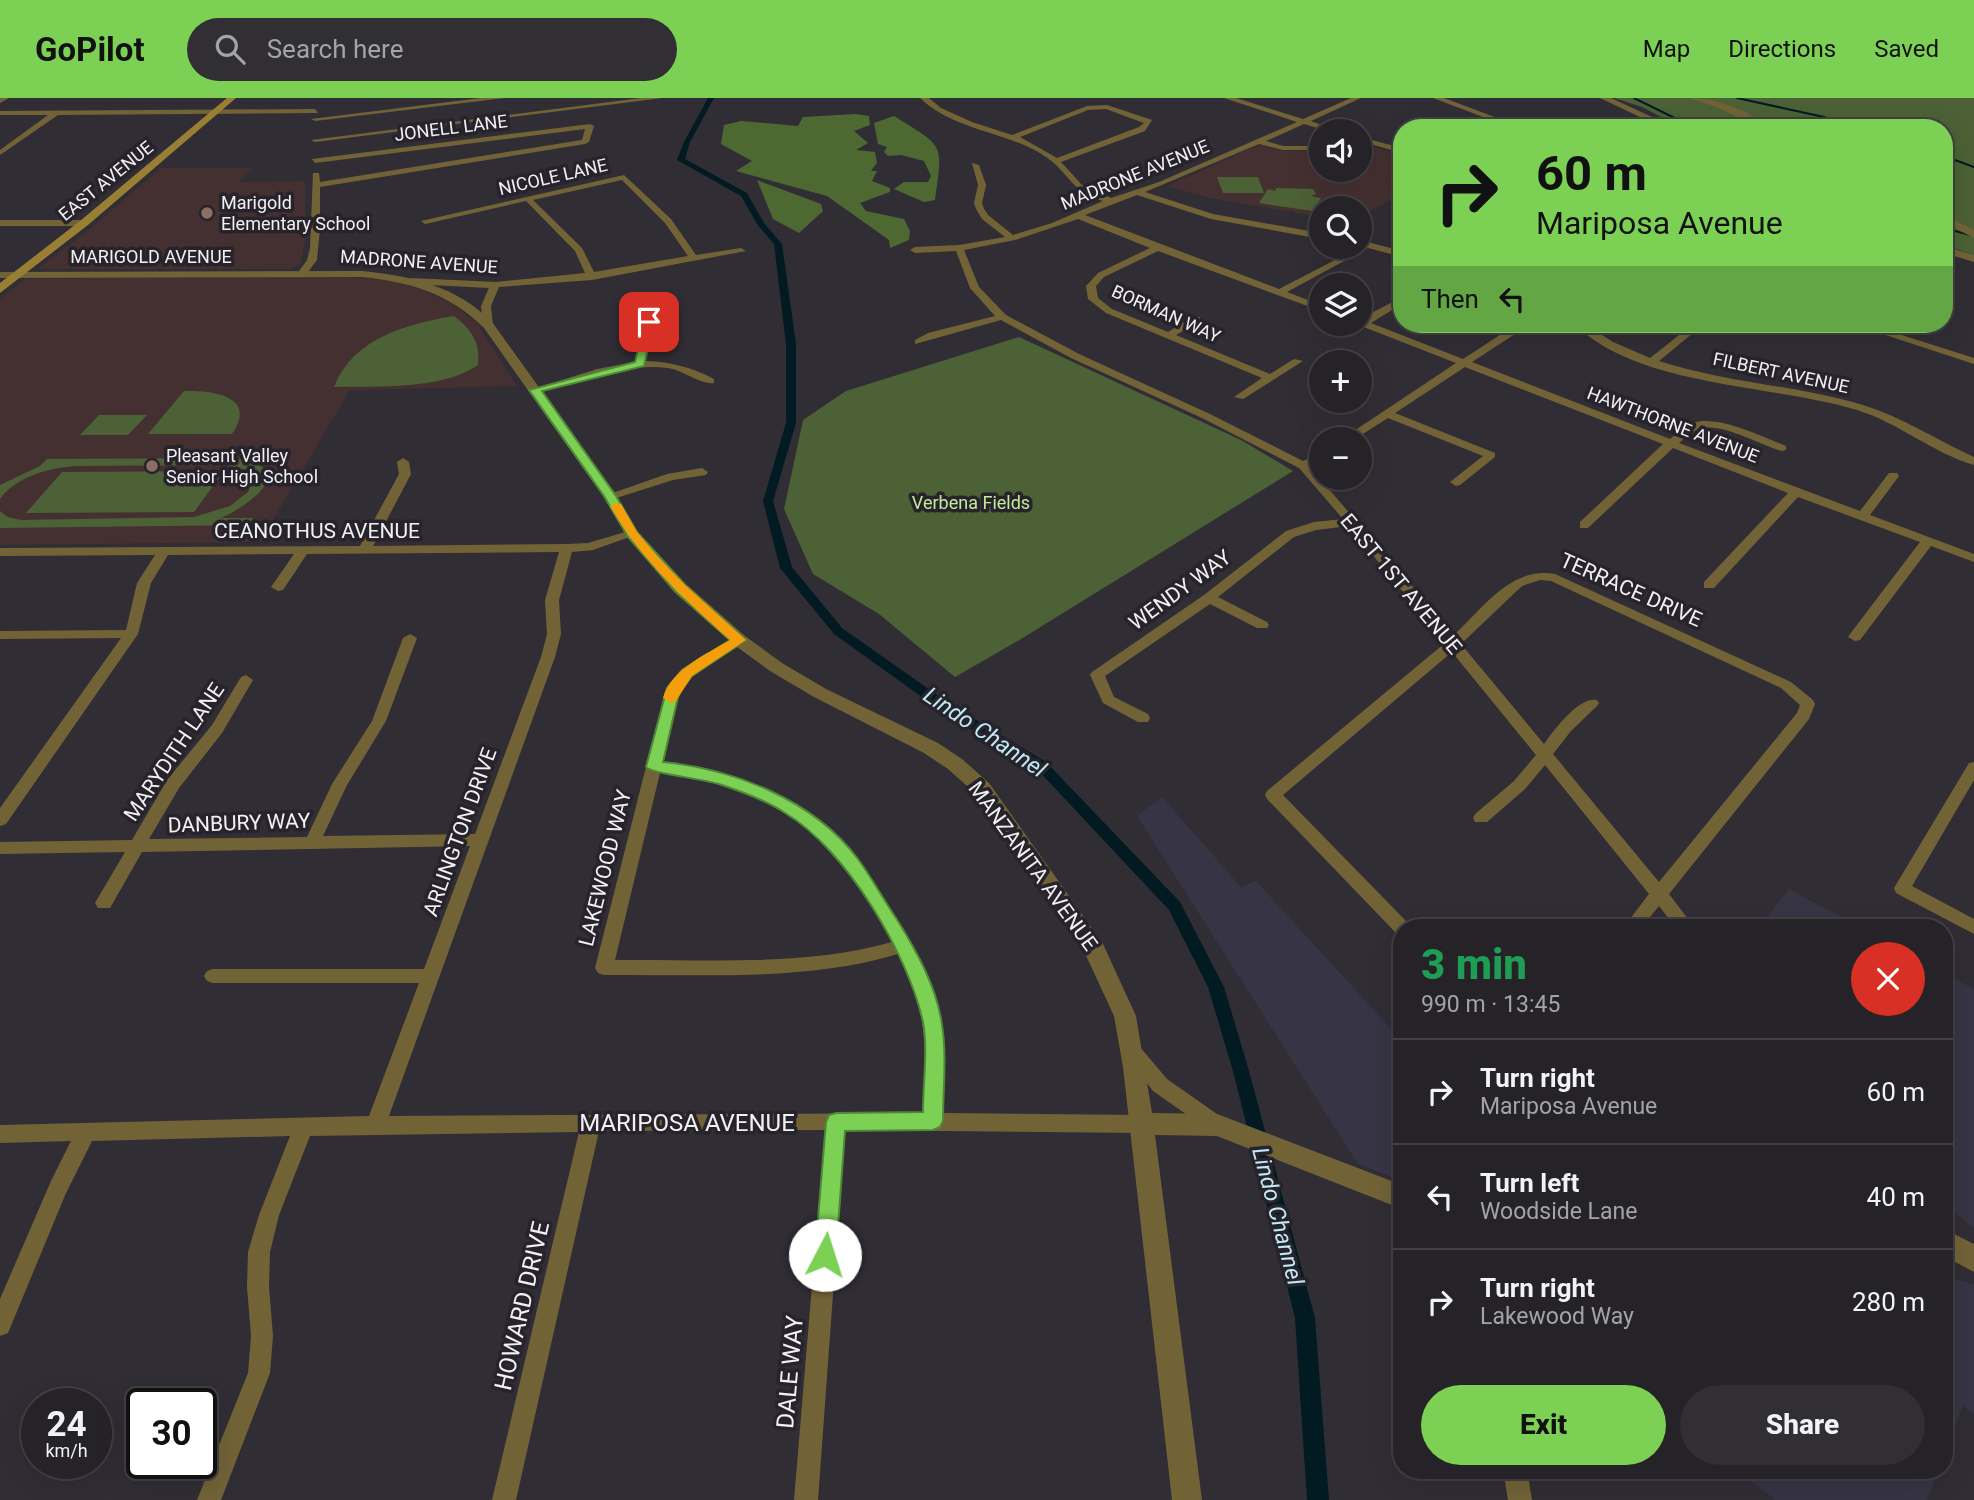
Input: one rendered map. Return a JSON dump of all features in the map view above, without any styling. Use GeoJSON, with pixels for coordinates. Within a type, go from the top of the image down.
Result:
{"type":"FeatureCollection","features":[{"type":"Feature","properties":{"kind":"main road","name":"EAST AVENUE"},"geometry":{"type":"LineString","coordinates":[[0,289],[84,223],[232,98]]}},
{"type":"Feature","properties":{"kind":"street"},"geometry":{"type":"LineString","coordinates":[[0,101],[5,98]]}},
{"type":"Feature","properties":{"kind":"street"},"geometry":{"type":"LineString","coordinates":[[302,274],[312,260],[315,227],[315,98]]}},
{"type":"Feature","properties":{"kind":"street"},"geometry":{"type":"LineString","coordinates":[[0,113],[219,111],[315,115],[394,110],[501,98]]}},
{"type":"Feature","properties":{"kind":"street"},"geometry":{"type":"LineString","coordinates":[[315,140],[543,109],[659,98]]}},
{"type":"Feature","properties":{"kind":"street"},"geometry":{"type":"LineString","coordinates":[[923,98],[973,127],[1037,148],[1057,161],[1082,190],[1111,201]]}},
{"type":"Feature","properties":{"kind":"street"},"geometry":{"type":"LineString","coordinates":[[1228,98],[1309,123]]}},
{"type":"Feature","properties":{"kind":"street","name":"MADRONE AVENUE"},"geometry":{"type":"LineString","coordinates":[[915,250],[959,248],[1012,238],[1079,216],[1261,142],[1357,98]]}},
{"type":"Feature","properties":{"kind":"street"},"geometry":{"type":"LineString","coordinates":[[1437,98],[1495,119]]}},
{"type":"Feature","properties":{"kind":"street"},"geometry":{"type":"LineString","coordinates":[[1604,98],[1651,119]]}},
{"type":"Feature","properties":{"kind":"street"},"geometry":{"type":"LineString","coordinates":[[1694,98],[1720,105],[1749,119]]}},
{"type":"Feature","properties":{"kind":"street"},"geometry":{"type":"LineString","coordinates":[[1011,138],[1094,107],[1107,107],[1149,122],[1142,129],[1057,161]]}},
{"type":"Feature","properties":{"kind":"street"},"geometry":{"type":"LineString","coordinates":[[394,110],[397,130]]}},
{"type":"Feature","properties":{"kind":"street"},"geometry":{"type":"LineString","coordinates":[[1,153],[57,112]]}},
{"type":"Feature","properties":{"kind":"street","name":"JONELL LANE"},"geometry":{"type":"LineString","coordinates":[[315,162],[590,126],[585,142],[530,150]]}},
{"type":"Feature","properties":{"kind":"street"},"geometry":{"type":"LineString","coordinates":[[316,185],[530,150],[526,134]]}},
{"type":"Feature","properties":{"kind":"street"},"geometry":{"type":"LineString","coordinates":[[1261,142],[1289,148],[1309,148]]}},
{"type":"Feature","properties":{"kind":"street"},"geometry":{"type":"LineString","coordinates":[[1372,144],[1393,149]]}},
{"type":"Feature","properties":{"kind":"street"},"geometry":{"type":"LineString","coordinates":[[975,165],[982,185],[978,203],[980,209],[985,217],[1012,238]]}},
{"type":"Feature","properties":{"kind":"street","name":"NICOLE LANE"},"geometry":{"type":"LineString","coordinates":[[425,221],[624,177],[668,221],[693,257]]}},
{"type":"Feature","properties":{"kind":"street"},"geometry":{"type":"LineString","coordinates":[[1136,192],[1211,216],[1309,234]]}},
{"type":"Feature","properties":{"kind":"street"},"geometry":{"type":"LineString","coordinates":[[528,199],[579,250],[592,277]]}},
{"type":"Feature","properties":{"kind":"street"},"geometry":{"type":"LineString","coordinates":[[1079,216],[1309,304]]}},
{"type":"Feature","properties":{"kind":"street"},"geometry":{"type":"LineString","coordinates":[[315,227],[370,219]]}},
{"type":"Feature","properties":{"kind":"street"},"geometry":{"type":"LineString","coordinates":[[0,223],[84,223]]}},
{"type":"Feature","properties":{"kind":"street"},"geometry":{"type":"LineString","coordinates":[[1953,223],[1974,235]]}},
{"type":"Feature","properties":{"kind":"street"},"geometry":{"type":"LineString","coordinates":[[1372,246],[1393,252]]}},
{"type":"Feature","properties":{"kind":"street","name":"EAST 1ST AVENUE"},"geometry":{"type":"LineString","coordinates":[[959,248],[975,288],[1002,317],[1074,356],[1206,416],[1303,466],[1544,751],[1680,919]]}},
{"type":"Feature","properties":{"kind":"street","name":"BORMAN WAY"},"geometry":{"type":"LineString","coordinates":[[1158,248],[1101,275],[1094,281],[1091,293],[1093,299],[1109,311],[1271,378]]}},
{"type":"Feature","properties":{"kind":"street","name":"MADRONE AVENUE"},"geometry":{"type":"LineString","coordinates":[[302,274],[362,274],[411,281],[495,286],[592,277],[693,257],[741,251]]}},
{"type":"Feature","properties":{"kind":"street"},"geometry":{"type":"LineString","coordinates":[[1953,252],[1974,259]]}},
{"type":"Feature","properties":{"kind":"street"},"geometry":{"type":"LineString","coordinates":[[1279,293],[1337,259]]}},
{"type":"Feature","properties":{"kind":"street","name":"MARIGOLD AVENUE"},"geometry":{"type":"LineString","coordinates":[[0,275],[302,274]]}},
{"type":"Feature","properties":{"kind":"street","name":"MANZANITA AVENUE"},"geometry":{"type":"LineString","coordinates":[[411,281],[457,298],[477,312],[610,496],[632,534],[680,588],[739,640],[820,693],[930,748],[955,764],[982,788],[1092,944],[1125,1016],[1132,1052],[1187,1500]]}},
{"type":"Feature","properties":{"kind":"street"},"geometry":{"type":"LineString","coordinates":[[488,325],[486,306],[495,286]]}},
{"type":"Feature","properties":{"kind":"street"},"geometry":{"type":"LineString","coordinates":[[1372,317],[1393,305]]}},
{"type":"Feature","properties":{"kind":"street"},"geometry":{"type":"LineString","coordinates":[[919,342],[932,335],[1002,317]]}},
{"type":"Feature","properties":{"kind":"street"},"geometry":{"type":"LineString","coordinates":[[1168,336],[1196,319]]}},
{"type":"Feature","properties":{"kind":"street"},"geometry":{"type":"LineString","coordinates":[[640,364],[649,322]]}},
{"type":"Feature","properties":{"kind":"street","name":"HAWTHORNE AVENUE"},"geometry":{"type":"LineString","coordinates":[[1372,327],[1796,492],[1974,558]]}},
{"type":"Feature","properties":{"kind":"street"},"geometry":{"type":"LineString","coordinates":[[1367,427],[1509,333]]}},
{"type":"Feature","properties":{"kind":"street","name":"FILBERT AVENUE"},"geometry":{"type":"LineString","coordinates":[[1592,333],[1607,345],[1651,363],[1877,413],[1974,461]]}},
{"type":"Feature","properties":{"kind":"street"},"geometry":{"type":"LineString","coordinates":[[1651,363],[1688,333]]}},
{"type":"Feature","properties":{"kind":"street"},"geometry":{"type":"LineString","coordinates":[[1885,333],[1974,361]]}},
{"type":"Feature","properties":{"kind":"street"},"geometry":{"type":"LineString","coordinates":[[1239,397],[1298,361]]}},
{"type":"Feature","properties":{"kind":"street"},"geometry":{"type":"LineString","coordinates":[[535,390],[640,364],[685,369],[710,381]]}},
{"type":"Feature","properties":{"kind":"street"},"geometry":{"type":"LineString","coordinates":[[1388,414],[1491,455],[1456,482]]}},
{"type":"Feature","properties":{"kind":"street"},"geometry":{"type":"LineString","coordinates":[[1584,525],[1672,444],[1698,425],[1712,425],[1782,447]]}},
{"type":"Feature","properties":{"kind":"street"},"geometry":{"type":"LineString","coordinates":[[364,551],[405,474],[403,462]]}},
{"type":"Feature","properties":{"kind":"street"},"geometry":{"type":"LineString","coordinates":[[1303,466],[1309,463]]}},
{"type":"Feature","properties":{"kind":"street"},"geometry":{"type":"LineString","coordinates":[[610,496],[671,477],[702,472]]}},
{"type":"Feature","properties":{"kind":"street"},"geometry":{"type":"LineString","coordinates":[[1862,517],[1893,476]]}},
{"type":"Feature","properties":{"kind":"street"},"geometry":{"type":"LineString","coordinates":[[1709,585],[1796,492]]}},
{"type":"Feature","properties":{"kind":"street","name":"WENDY WAY"},"geometry":{"type":"LineString","coordinates":[[1143,718],[1108,700],[1097,675],[1209,598],[1290,534],[1314,526],[1350,522]]}},
{"type":"Feature","properties":{"kind":"street","name":"CEANOTHUS AVENUE"},"geometry":{"type":"LineString","coordinates":[[0,552],[567,548],[589,547],[632,534]]}},
{"type":"Feature","properties":{"kind":"street"},"geometry":{"type":"LineString","coordinates":[[1855,637],[1928,541]]}},
{"type":"Feature","properties":{"kind":"street","name":"ARLINGTON DRIVE"},"geometry":{"type":"LineString","coordinates":[[375,1127],[548,657],[554,634],[552,600],[555,582],[567,548]]}},
{"type":"Feature","properties":{"kind":"street"},"geometry":{"type":"LineString","coordinates":[[278,587],[303,550]]}},
{"type":"Feature","properties":{"kind":"street"},"geometry":{"type":"LineString","coordinates":[[0,820],[131,634],[144,583],[164,551]]}},
{"type":"Feature","properties":{"kind":"street","name":"TERRACE DRIVE"},"geometry":{"type":"LineString","coordinates":[[1393,919],[1273,794],[1452,645],[1517,583],[1540,575],[1555,578],[1786,685],[1808,704],[1804,715],[1638,919]]}},
{"type":"Feature","properties":{"kind":"street"},"geometry":{"type":"LineString","coordinates":[[1209,598],[1262,625]]}},
{"type":"Feature","properties":{"kind":"street"},"geometry":{"type":"LineString","coordinates":[[0,635],[131,634]]}},
{"type":"Feature","properties":{"kind":"street"},"geometry":{"type":"LineString","coordinates":[[313,841],[340,784],[379,722],[410,638]]}},
{"type":"Feature","properties":{"kind":"street","name":"LAKEWOOD WAY"},"geometry":{"type":"LineString","coordinates":[[739,640],[687,673],[672,692],[604,968],[795,965],[861,958],[904,945]]}},
{"type":"Feature","properties":{"kind":"street","name":"MARYDITH LANE"},"geometry":{"type":"LineString","coordinates":[[104,903],[173,784],[217,729],[246,680]]}},
{"type":"Feature","properties":{"kind":"street"},"geometry":{"type":"LineString","coordinates":[[1481,818],[1530,775],[1544,751],[1581,711],[1592,703]]}},
{"type":"Feature","properties":{"kind":"street"},"geometry":{"type":"LineString","coordinates":[[654,767],[692,771],[725,780],[791,808],[825,835],[852,863],[904,945],[922,985],[933,1025],[933,1121]]}},
{"type":"Feature","properties":{"kind":"street"},"geometry":{"type":"LineString","coordinates":[[1974,767],[1902,888],[1974,927]]}},
{"type":"Feature","properties":{"kind":"street","name":"DANBURY WAY"},"geometry":{"type":"LineString","coordinates":[[0,848],[136,848],[313,841],[479,840]]}},
{"type":"Feature","properties":{"kind":"street"},"geometry":{"type":"LineString","coordinates":[[213,976],[430,976]]}},
{"type":"Feature","properties":{"kind":"street"},"geometry":{"type":"LineString","coordinates":[[1132,1052],[1160,1085],[1217,1125]]}},
{"type":"Feature","properties":{"kind":"street","name":"MARIPOSA AVENUE"},"geometry":{"type":"LineString","coordinates":[[0,1134],[591,1123],[933,1121],[1217,1125],[1393,1193]]}},
{"type":"Feature","properties":{"kind":"street","name":"DALE WAY"},"geometry":{"type":"LineString","coordinates":[[806,1500],[836,1122]]}},
{"type":"Feature","properties":{"kind":"street","name":"HOWARD DRIVE"},"geometry":{"type":"LineString","coordinates":[[504,1500],[591,1123]]}},
{"type":"Feature","properties":{"kind":"street"},"geometry":{"type":"LineString","coordinates":[[209,1500],[258,1373],[262,1336],[258,1287],[259,1252],[269,1214],[303,1128]]}},
{"type":"Feature","properties":{"kind":"street"},"geometry":{"type":"LineString","coordinates":[[0,1325],[58,1188],[86,1132]]}},
{"type":"Feature","properties":{"kind":"street"},"geometry":{"type":"LineString","coordinates":[[1953,1246],[1974,1259]]}},
{"type":"Feature","properties":{"kind":"street"},"geometry":{"type":"LineString","coordinates":[[1516,1479],[1520,1500]]}},
{"type":"Feature","properties":{"kind":"shaded area"},"geometry":{"type":"Polygon","coordinates":[[[1259,145],[1284,151],[1309,151],[1309,182],[1372,182],[1372,146],[1393,152],[1393,199],[1372,210],[1372,196],[1309,196],[1309,215],[1210,198],[1167,186],[1259,145]]]}},
{"type":"Feature","properties":{"kind":"shaded area","name":"Marigold Elementary School"},"geometry":{"type":"Polygon","coordinates":[[[161,168],[252,168],[238,182],[305,181],[305,241],[300,265],[289,269],[37,269],[85,233],[161,168]]]}},
{"type":"Feature","properties":{"kind":"shaded area","name":"Pleasant Valley Senior High School"},"geometry":{"type":"Polygon","coordinates":[[[340,276],[392,281],[422,290],[454,305],[477,323],[517,386],[350,390],[260,542],[0,545],[0,299],[25,279],[340,276]]]}},
{"type":"Feature","properties":{"kind":"shaded area"},"geometry":{"type":"Polygon","coordinates":[[[1162,797],[1241,887],[1256,881],[1393,1031],[1393,1178],[1358,1164],[1137,816],[1162,797]]]}},
{"type":"Feature","properties":{"kind":"shaded area"},"geometry":{"type":"Polygon","coordinates":[[[1789,889],[1845,919],[1765,919],[1789,889]]]}},
{"type":"Feature","properties":{"kind":"shaded area"},"geometry":{"type":"Polygon","coordinates":[[[1953,978],[1974,989],[1974,1228],[1953,1210],[1953,978]]]}},
{"type":"Feature","properties":{"kind":"shaded area"},"geometry":{"type":"Polygon","coordinates":[[[1953,1278],[1974,1284],[1974,1413],[1963,1406],[1953,1432],[1953,1278]]]}},
{"type":"Feature","properties":{"kind":"shaded area"},"geometry":{"type":"Polygon","coordinates":[[[1747,1479],[1935,1479],[1927,1500],[1776,1500],[1747,1479]]]}},
{"type":"Feature","properties":{"kind":"green space"},"geometry":{"type":"Polygon","coordinates":[[[1614,98],[1974,98],[1974,255],[1953,248],[1953,119],[1665,119],[1642,107],[1614,98]]]}},
{"type":"Feature","properties":{"kind":"green space"},"geometry":{"type":"Polygon","coordinates":[[[855,114],[869,116],[870,125],[854,131],[868,143],[856,150],[875,152],[877,163],[871,171],[877,171],[872,181],[890,188],[890,192],[860,203],[866,211],[904,219],[910,231],[909,240],[890,248],[889,240],[827,196],[736,171],[752,161],[721,144],[724,125],[741,121],[798,126],[803,117],[855,114]]]}},
{"type":"Feature","properties":{"kind":"green space"},"geometry":{"type":"Polygon","coordinates":[[[894,116],[922,134],[936,148],[939,166],[935,200],[924,202],[894,189],[904,182],[928,182],[931,176],[924,161],[901,155],[888,156],[884,152],[887,147],[878,144],[874,123],[894,116]]]}},
{"type":"Feature","properties":{"kind":"green space"},"geometry":{"type":"Polygon","coordinates":[[[1217,177],[1258,177],[1264,193],[1223,193],[1217,177]]]}},
{"type":"Feature","properties":{"kind":"green space"},"geometry":{"type":"Polygon","coordinates":[[[757,180],[821,204],[823,211],[799,233],[773,219],[757,180]]]}},
{"type":"Feature","properties":{"kind":"green space"},"geometry":{"type":"Polygon","coordinates":[[[1276,188],[1313,189],[1316,194],[1309,196],[1309,211],[1259,203],[1268,189],[1276,191],[1276,188]]]}},
{"type":"Feature","properties":{"kind":"green space"},"geometry":{"type":"Polygon","coordinates":[[[454,316],[474,337],[479,357],[478,365],[447,379],[428,383],[334,387],[354,356],[368,345],[400,329],[454,316]]]}},
{"type":"Feature","properties":{"kind":"green space","name":"Verbena Fields"},"geometry":{"type":"Polygon","coordinates":[[[1019,337],[1241,440],[1293,471],[955,677],[879,614],[813,574],[784,509],[803,420],[846,391],[1019,337]]]}},
{"type":"Feature","properties":{"kind":"green space"},"geometry":{"type":"Polygon","coordinates":[[[184,391],[219,394],[236,403],[240,411],[239,421],[232,434],[148,434],[184,391]]]}},
{"type":"Feature","properties":{"kind":"green space"},"geometry":{"type":"Polygon","coordinates":[[[99,415],[147,415],[128,435],[80,435],[99,415]]]}},
{"type":"Feature","properties":{"kind":"green space"},"geometry":{"type":"Polygon","coordinates":[[[234,458],[254,462],[264,469],[267,477],[257,495],[221,518],[253,518],[248,525],[0,528],[0,511],[8,517],[21,520],[194,517],[230,506],[248,492],[252,481],[246,470],[226,465],[76,466],[55,469],[24,479],[0,499],[0,485],[40,466],[47,459],[234,458]]]}},
{"type":"Feature","properties":{"kind":"green space"},"geometry":{"type":"Polygon","coordinates":[[[224,471],[194,512],[26,513],[62,472],[224,471]]]}},
{"type":"Feature","properties":{"kind":"waterway","name":"Lindo Channel"},"geometry":{"type":"LineString","coordinates":[[711,98],[687,142],[681,160],[744,195],[761,224],[778,244],[791,344],[791,423],[768,501],[786,568],[838,631],[945,707],[1041,765],[1175,906],[1216,987],[1241,1071],[1305,1318],[1318,1500]]}},
{"type":"Feature","properties":{"kind":"waterway"},"geometry":{"type":"LineString","coordinates":[[1634,98],[1677,119]]}},
{"type":"Feature","properties":{"kind":"waterway"},"geometry":{"type":"LineString","coordinates":[[1737,98],[1829,119]]}},
{"type":"Feature","properties":{"kind":"waterway"},"geometry":{"type":"LineString","coordinates":[[1953,159],[1974,167]]}},
{"type":"Feature","properties":{"kind":"waterway"},"geometry":{"type":"LineString","coordinates":[[1953,230],[1974,236]]}},
{"type":"Feature","properties":{"kind":"slow traffic"},"geometry":{"type":"LineString","coordinates":[[616,506],[632,534],[680,588],[739,640],[687,673],[672,692],[671,698]]}},
{"type":"Feature","properties":{"kind":"place","name":"Marigold Elementary School"},"geometry":{"type":"Point","coordinates":[207,213]}},
{"type":"Feature","properties":{"kind":"place","name":"Pleasant Valley Senior High School"},"geometry":{"type":"Point","coordinates":[152,466]}},
{"type":"Feature","properties":{"kind":"route"},"geometry":{"type":"LineString","coordinates":[[649,322],[640,364],[535,390],[610,496],[632,534],[680,588],[739,640],[687,673],[672,692],[654,767],[692,771],[725,780],[791,808],[825,835],[852,863],[904,945],[922,985],[933,1025],[933,1121],[836,1122],[825,1255]]}}]}
